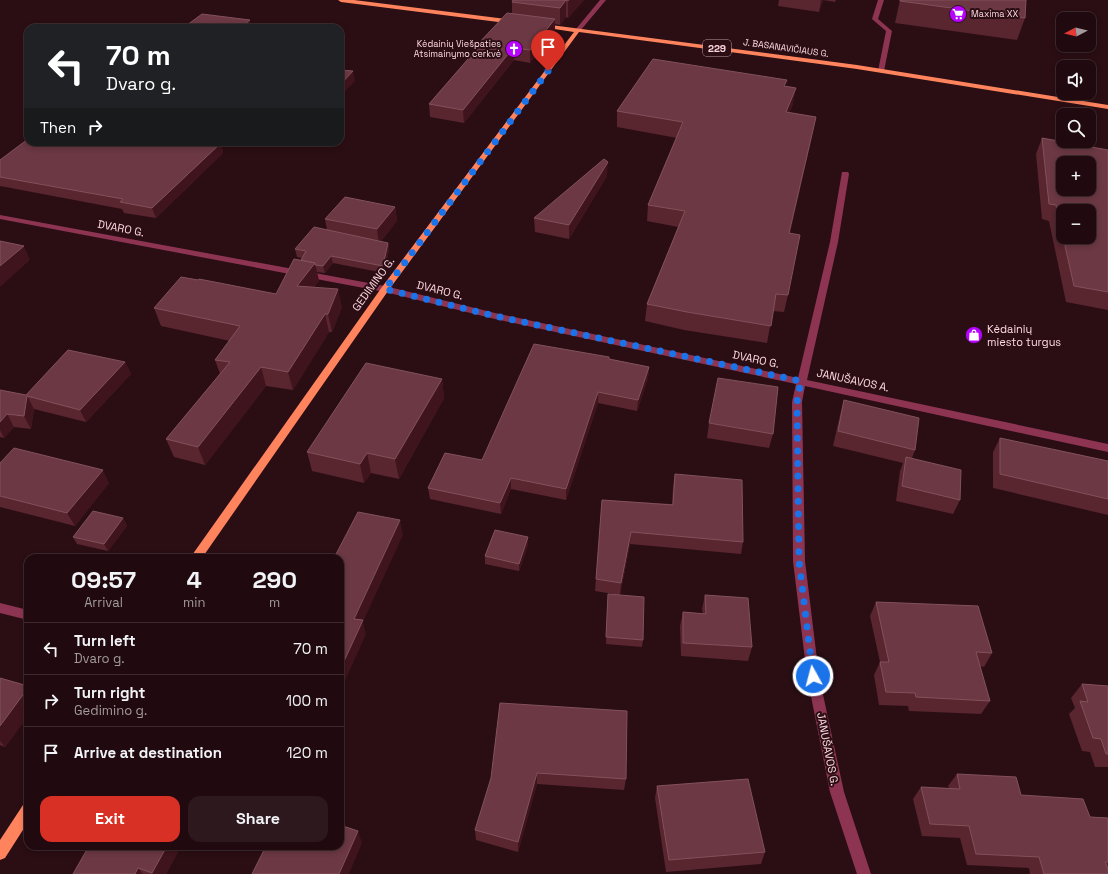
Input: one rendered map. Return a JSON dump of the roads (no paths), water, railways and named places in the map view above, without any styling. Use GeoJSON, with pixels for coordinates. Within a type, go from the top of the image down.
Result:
{"type":"FeatureCollection","features":[{"type":"Feature","properties":{"kind":"main road"},"geometry":{"type":"LineString","coordinates":[[341,0],[519,22]]}},
{"type":"Feature","properties":{"kind":"main road","name":"J. BASANAVIČIAUS G."},"geometry":{"type":"LineString","coordinates":[[538,25],[881,71],[1108,107]]}},
{"type":"Feature","properties":{"kind":"main road","name":"GEDIMINO G."},"geometry":{"type":"LineString","coordinates":[[199,554],[385,289],[578,30]]}},
{"type":"Feature","properties":{"kind":"main road"},"geometry":{"type":"LineString","coordinates":[[0,853],[24,816]]}},
{"type":"Feature","properties":{"kind":"street"},"geometry":{"type":"LineString","coordinates":[[578,30],[603,0]]}},
{"type":"Feature","properties":{"kind":"street"},"geometry":{"type":"LineString","coordinates":[[881,0],[875,20],[889,31],[881,71]]}},
{"type":"Feature","properties":{"kind":"street","name":"JANUŠAVOS A."},"geometry":{"type":"LineString","coordinates":[[845,174],[834,242],[801,381],[1108,448]]}},
{"type":"Feature","properties":{"kind":"street","name":"DVARO G."},"geometry":{"type":"LineString","coordinates":[[0,217],[385,289],[495,316],[801,381]]}},
{"type":"Feature","properties":{"kind":"street","name":"JANUŠAVOS G."},"geometry":{"type":"LineString","coordinates":[[801,381],[797,402],[799,561],[813,676],[837,792],[864,874]]}},
{"type":"Feature","properties":{"kind":"street"},"geometry":{"type":"LineString","coordinates":[[0,608],[24,615]]}},
{"type":"Feature","properties":{"kind":"place","name":"Maxima XX"},"geometry":{"type":"Point","coordinates":[958,14]}},
{"type":"Feature","properties":{"kind":"place","name":"Kėdainių Viešpaties Atsimainymo cerkvė"},"geometry":{"type":"Point","coordinates":[514,49]}},
{"type":"Feature","properties":{"kind":"place","name":"Kėdainių miesto turgus"},"geometry":{"type":"Point","coordinates":[974,335]}}]}
